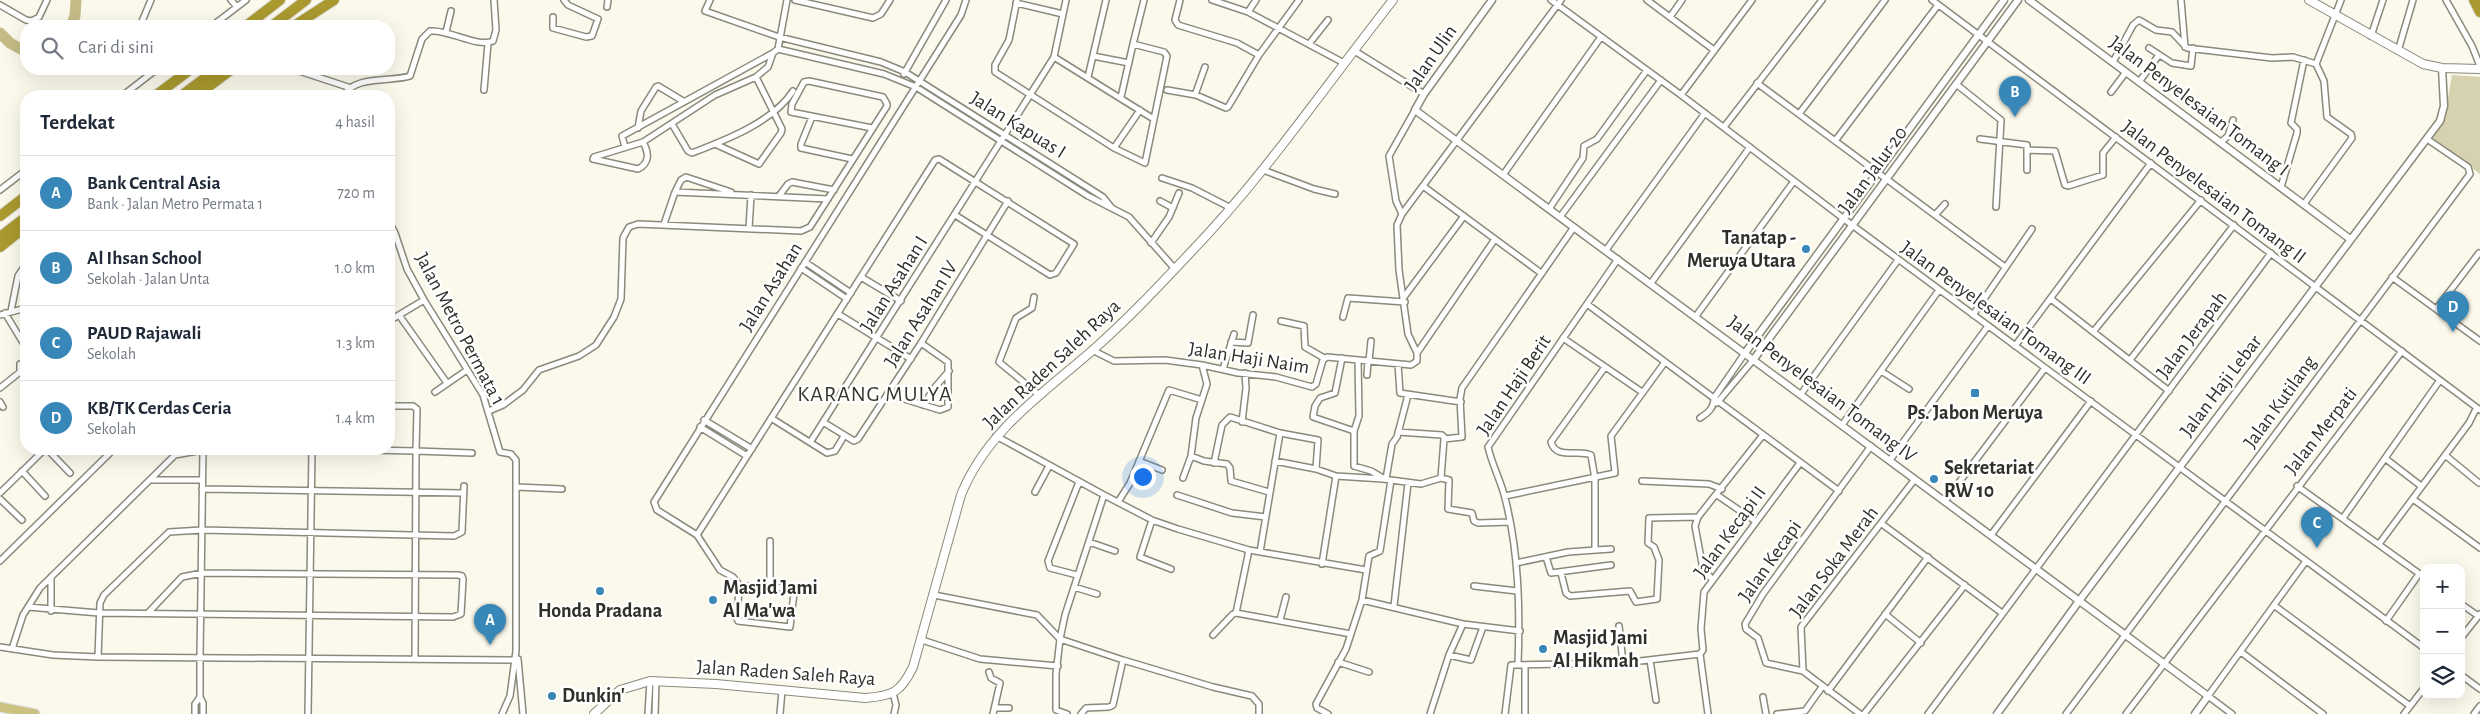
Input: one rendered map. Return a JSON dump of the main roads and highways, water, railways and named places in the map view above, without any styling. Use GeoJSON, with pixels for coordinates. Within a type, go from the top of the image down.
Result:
{"type":"FeatureCollection","features":[{"type":"Feature","properties":{"kind":"highway"},"geometry":{"type":"LineString","coordinates":[[254,20],[280,0]]}},
{"type":"Feature","properties":{"kind":"highway"},"geometry":{"type":"LineString","coordinates":[[280,20],[306,0]]}},
{"type":"Feature","properties":{"kind":"highway"},"geometry":{"type":"LineString","coordinates":[[303,20],[334,0]]}},
{"type":"Feature","properties":{"kind":"highway"},"geometry":{"type":"LineString","coordinates":[[2474,0],[2480,12]]}},
{"type":"Feature","properties":{"kind":"highway"},"geometry":{"type":"LineString","coordinates":[[163,90],[183,75]]}},
{"type":"Feature","properties":{"kind":"highway"},"geometry":{"type":"LineString","coordinates":[[189,90],[209,75]]}},
{"type":"Feature","properties":{"kind":"highway"},"geometry":{"type":"LineString","coordinates":[[204,90],[224,75]]}},
{"type":"Feature","properties":{"kind":"highway"},"geometry":{"type":"LineString","coordinates":[[0,216],[20,201]]}},
{"type":"Feature","properties":{"kind":"highway"},"geometry":{"type":"LineString","coordinates":[[0,237],[20,222]]}},
{"type":"Feature","properties":{"kind":"highway"},"geometry":{"type":"LineString","coordinates":[[0,247],[20,231]]}},
{"type":"Feature","properties":{"kind":"main road","name":"Jalan Raden Saleh Raya"},"geometry":{"type":"LineString","coordinates":[[594,714],[620,690],[653,681],[865,698],[893,693],[907,679],[922,640],[961,495],[970,471],[996,436],[1038,394],[1092,350],[1175,269],[1231,208],[1263,170],[1393,0]]}},
{"type":"Feature","properties":{"kind":"main road"},"geometry":{"type":"LineString","coordinates":[[2309,0],[2422,64],[2442,68],[2480,67]]}},
{"type":"Feature","properties":{"kind":"main road"},"geometry":{"type":"LineString","coordinates":[[0,707],[35,714]]}},
{"type":"Feature","properties":{"kind":"waterway"},"geometry":{"type":"LineString","coordinates":[[73,20],[76,0]]}},
{"type":"Feature","properties":{"kind":"waterway"},"geometry":{"type":"LineString","coordinates":[[0,33],[10,43],[20,49]]}},
{"type":"Feature","properties":{"kind":"place","name":"Al Ihsan School"},"geometry":{"type":"Point","coordinates":[2015,117]}},
{"type":"Feature","properties":{"kind":"place","name":"Tanatap - Meruya Utara"},"geometry":{"type":"Point","coordinates":[1806,249]}},
{"type":"Feature","properties":{"kind":"place","name":"KB/TK Cerdas Ceria"},"geometry":{"type":"Point","coordinates":[2453,332]}},
{"type":"Feature","properties":{"kind":"place","name":"Ps. Jabon Meruya"},"geometry":{"type":"Point","coordinates":[1975,393]}},
{"type":"Feature","properties":{"kind":"place","name":"Sekretariat RW 10"},"geometry":{"type":"Point","coordinates":[1934,479]}},
{"type":"Feature","properties":{"kind":"place","name":"PAUD Rajawali"},"geometry":{"type":"Point","coordinates":[2317,548]}},
{"type":"Feature","properties":{"kind":"place","name":"Honda Pradana"},"geometry":{"type":"Point","coordinates":[600,591]}},
{"type":"Feature","properties":{"kind":"place","name":"Masjid Jami Al Ma'wa"},"geometry":{"type":"Point","coordinates":[713,600]}},
{"type":"Feature","properties":{"kind":"place","name":"Bank Central Asia"},"geometry":{"type":"Point","coordinates":[490,645]}},
{"type":"Feature","properties":{"kind":"place","name":"Masjid Jami Al Hikmah"},"geometry":{"type":"Point","coordinates":[1543,649]}},
{"type":"Feature","properties":{"kind":"place","name":"Dunkin'"},"geometry":{"type":"Point","coordinates":[552,696]}},
{"type":"Feature","properties":{"kind":"district","name":"KARANG MULYA"},"geometry":{"type":"Point","coordinates":[875,394]}}]}
